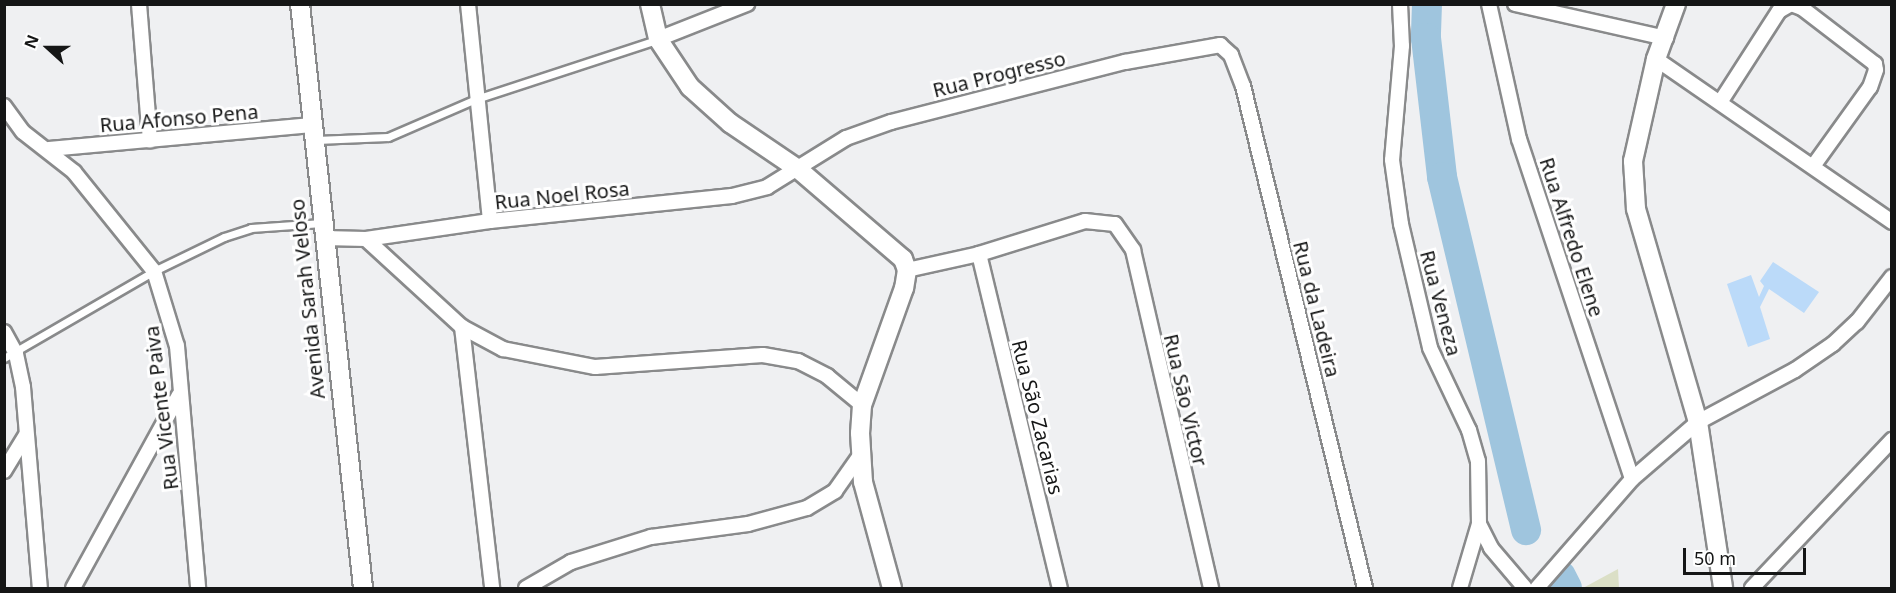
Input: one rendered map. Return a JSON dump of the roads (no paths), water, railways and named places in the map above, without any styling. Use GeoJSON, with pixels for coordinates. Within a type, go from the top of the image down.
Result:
{"type":"FeatureCollection","features":[{"type":"Feature","properties":{"kind":"main road","name":"Avenida Sarah Veloso"},"geometry":{"type":"LineString","coordinates":[[300,4],[363,588]]}},
{"type":"Feature","properties":{"kind":"main road"},"geometry":{"type":"LineString","coordinates":[[650,4],[658,39],[690,87],[730,123],[798,170],[890,245],[907,270],[904,288],[862,405],[863,482],[892,588]]}},
{"type":"Feature","properties":{"kind":"main road"},"geometry":{"type":"LineString","coordinates":[[1676,4],[1666,38],[1656,59],[1633,161],[1636,209],[1698,422],[1723,588]]}},
{"type":"Feature","properties":{"kind":"street"},"geometry":{"type":"LineString","coordinates":[[139,4],[150,141]]}},
{"type":"Feature","properties":{"kind":"street"},"geometry":{"type":"LineString","coordinates":[[468,4],[490,221]]}},
{"type":"Feature","properties":{"kind":"street"},"geometry":{"type":"LineString","coordinates":[[658,39],[747,4]]}},
{"type":"Feature","properties":{"kind":"street","name":"Rua Veneza"},"geometry":{"type":"LineString","coordinates":[[1400,4],[1402,46],[1392,160],[1401,224],[1430,348],[1469,430],[1478,461],[1479,524],[1491,548],[1524,588]]}},
{"type":"Feature","properties":{"kind":"street","name":"Rua Alfredo Elene"},"geometry":{"type":"LineString","coordinates":[[1489,4],[1519,139],[1632,479]]}},
{"type":"Feature","properties":{"kind":"street"},"geometry":{"type":"LineString","coordinates":[[1515,4],[1666,38]]}},
{"type":"Feature","properties":{"kind":"street"},"geometry":{"type":"LineString","coordinates":[[1721,101],[1774,18],[1785,5],[1791,4],[1802,8],[1875,64],[1876,70],[1870,87],[1814,165]]}},
{"type":"Feature","properties":{"kind":"street","name":"Rua Progresso"},"geometry":{"type":"LineString","coordinates":[[798,170],[846,138],[891,122],[1125,62],[1220,45]]}},
{"type":"Feature","properties":{"kind":"street","name":"Rua da Ladeira"},"geometry":{"type":"LineString","coordinates":[[1220,45],[1231,55],[1243,86],[1365,588]]}},
{"type":"Feature","properties":{"kind":"street"},"geometry":{"type":"LineString","coordinates":[[1656,59],[1814,165],[1892,222]]}},
{"type":"Feature","properties":{"kind":"street","name":"Rua Vicente Paiva"},"geometry":{"type":"LineString","coordinates":[[4,106],[23,132],[49,149],[74,172],[154,271],[177,346],[179,395],[198,588]]}},
{"type":"Feature","properties":{"kind":"street","name":"Rua Afonso Pena"},"geometry":{"type":"LineString","coordinates":[[49,149],[150,141],[313,133]]}},
{"type":"Feature","properties":{"kind":"street","name":"Rua Noel Rosa"},"geometry":{"type":"LineString","coordinates":[[323,231],[366,239],[490,221],[732,196],[767,187],[798,170]]}},
{"type":"Feature","properties":{"kind":"street","name":"Rua São Victor"},"geometry":{"type":"LineString","coordinates":[[979,254],[1085,221],[1115,224],[1133,250],[1211,588]]}},
{"type":"Feature","properties":{"kind":"street"},"geometry":{"type":"LineString","coordinates":[[366,239],[462,327],[503,349],[595,367],[763,355],[798,361],[827,376],[862,405]]}},
{"type":"Feature","properties":{"kind":"street"},"geometry":{"type":"LineString","coordinates":[[907,270],[979,254]]}},
{"type":"Feature","properties":{"kind":"street","name":"Rua São Zacarias"},"geometry":{"type":"LineString","coordinates":[[979,254],[1060,588]]}},
{"type":"Feature","properties":{"kind":"street"},"geometry":{"type":"LineString","coordinates":[[1537,588],[1632,479],[1698,422],[1795,370],[1833,344],[1857,322],[1892,277]]}},
{"type":"Feature","properties":{"kind":"street"},"geometry":{"type":"LineString","coordinates":[[462,327],[492,588]]}},
{"type":"Feature","properties":{"kind":"street"},"geometry":{"type":"LineString","coordinates":[[4,332],[26,435],[40,588]]}},
{"type":"Feature","properties":{"kind":"street"},"geometry":{"type":"LineString","coordinates":[[73,588],[179,395]]}},
{"type":"Feature","properties":{"kind":"street"},"geometry":{"type":"LineString","coordinates":[[4,471],[26,435]]}},
{"type":"Feature","properties":{"kind":"street"},"geometry":{"type":"LineString","coordinates":[[1752,588],[1886,453],[1892,440]]}},
{"type":"Feature","properties":{"kind":"street"},"geometry":{"type":"LineString","coordinates":[[526,588],[571,562],[651,537],[748,524],[807,508],[835,491],[861,454]]}},
{"type":"Feature","properties":{"kind":"street"},"geometry":{"type":"LineString","coordinates":[[1460,588],[1479,524]]}},
{"type":"Feature","properties":{"kind":"lane"},"geometry":{"type":"LineString","coordinates":[[313,133],[388,137],[476,99],[658,39]]}},
{"type":"Feature","properties":{"kind":"lane"},"geometry":{"type":"LineString","coordinates":[[10,356],[154,271],[224,237],[251,228],[323,231]]}},
{"type":"Feature","properties":{"kind":"waterway"},"geometry":{"type":"LineString","coordinates":[[1427,4],[1426,38],[1442,177],[1526,530]]}},
{"type":"Feature","properties":{"kind":"waterway"},"geometry":{"type":"LineString","coordinates":[[1561,576],[1567,588]]}}]}
